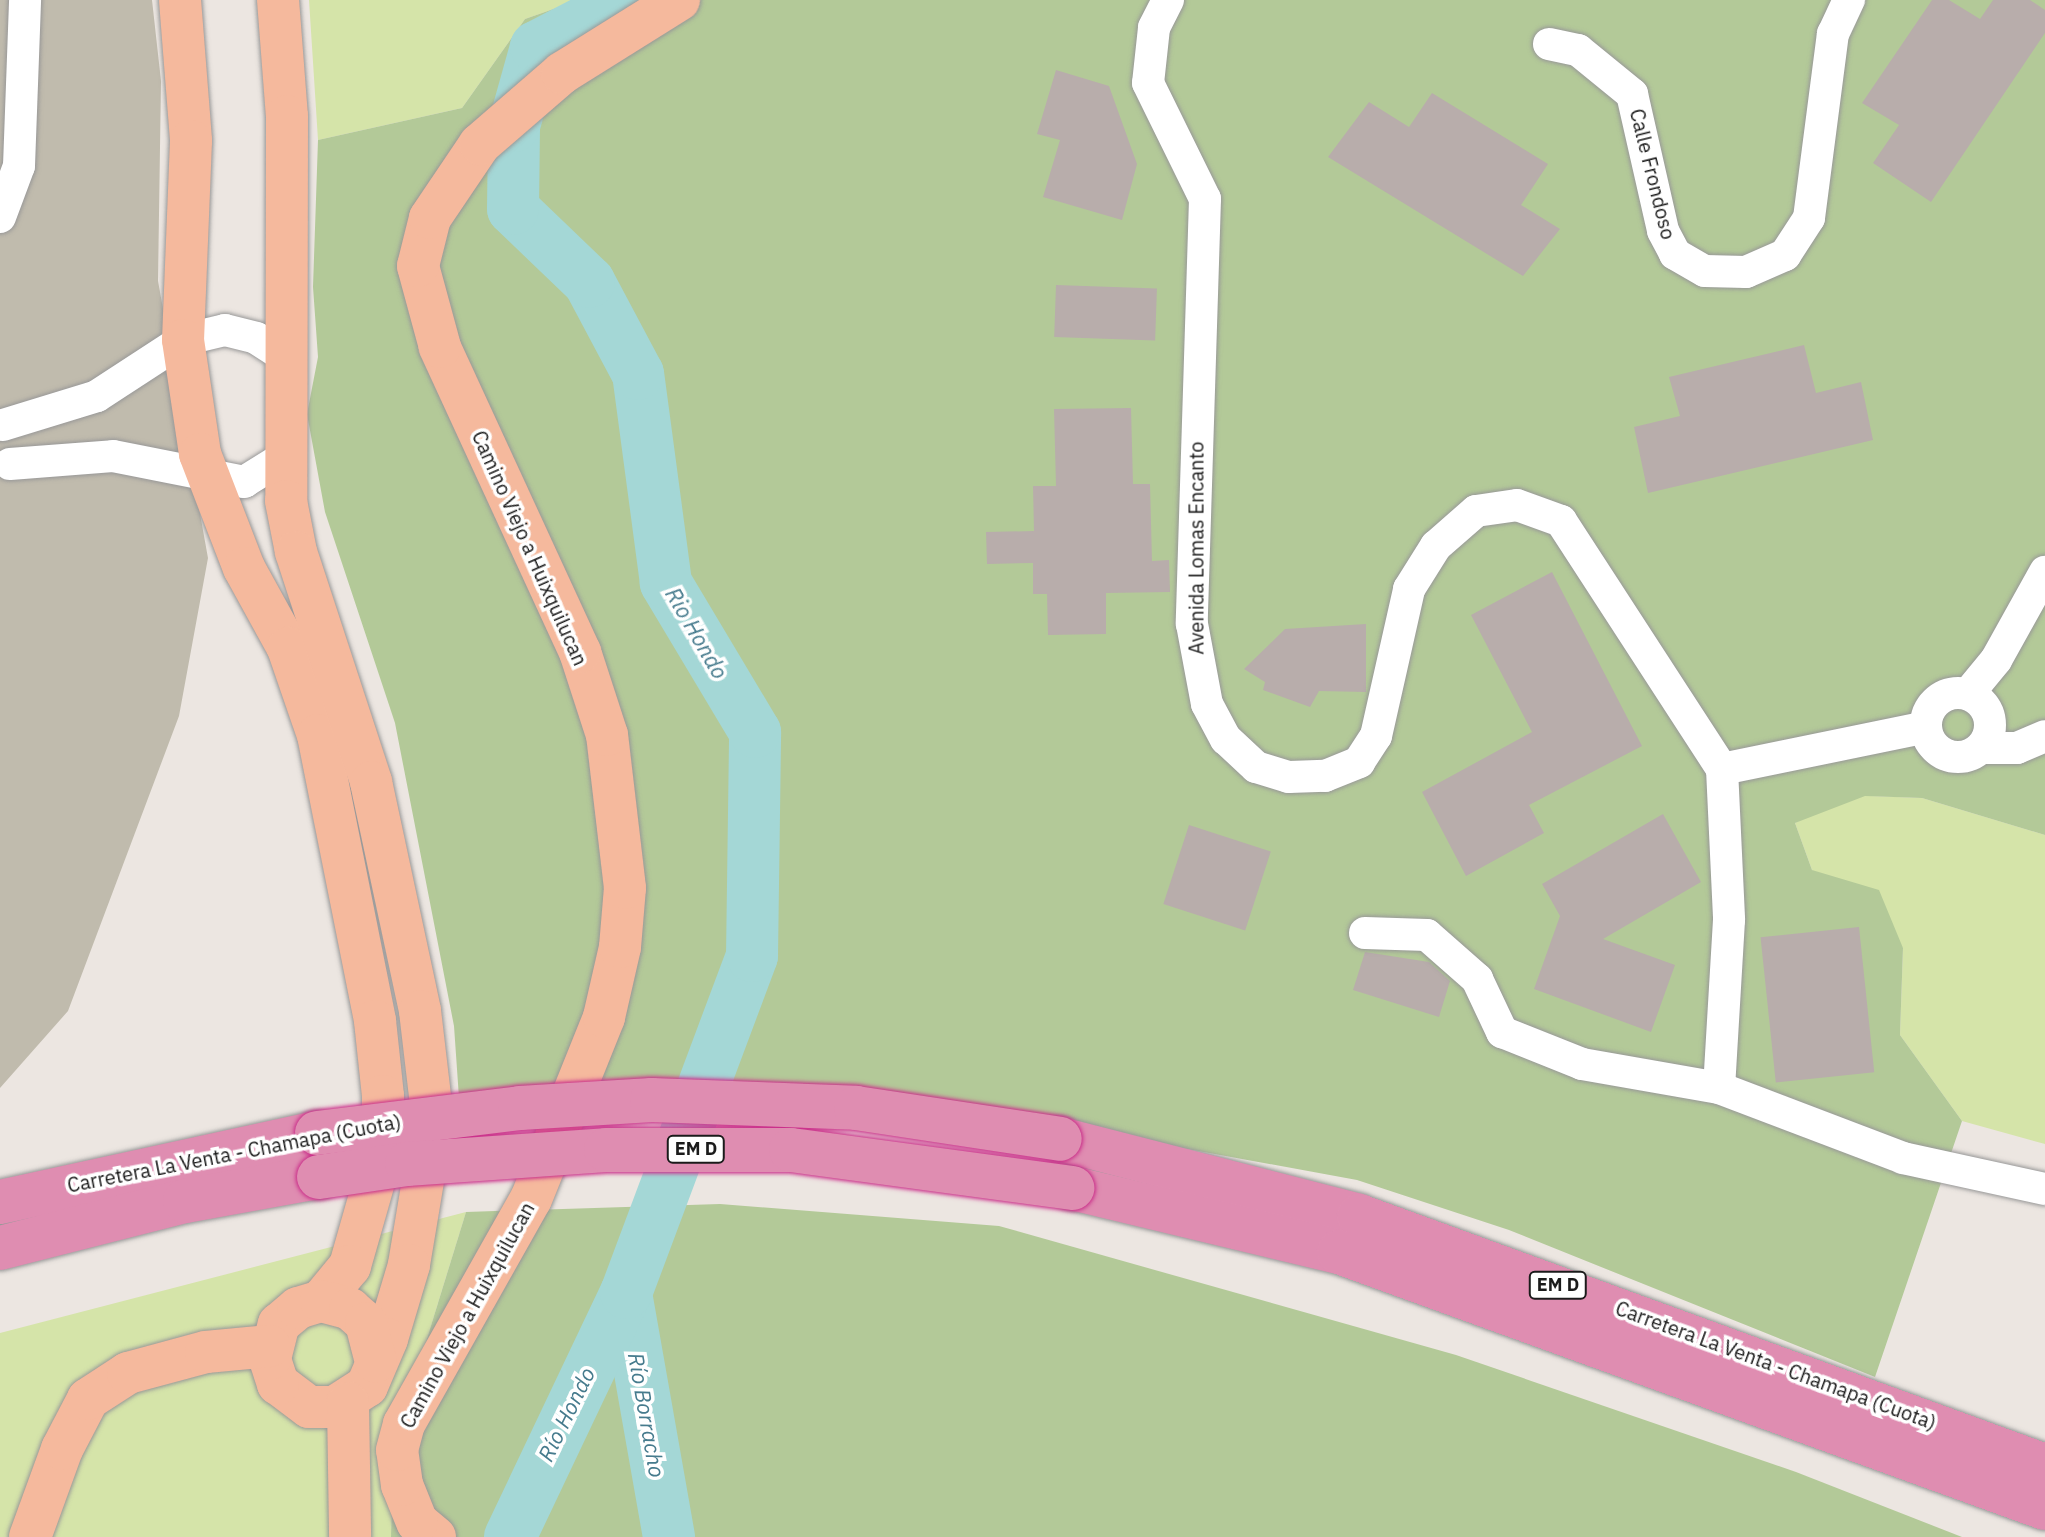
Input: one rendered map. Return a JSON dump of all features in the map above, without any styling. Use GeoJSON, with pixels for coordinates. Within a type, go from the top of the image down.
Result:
{"type":"FeatureCollection","features":[{"type":"Feature","properties":{"kind":"highway","name":"Carretera La Venta - Chamapa (Cuota)"},"geometry":{"type":"LineString","coordinates":[[0,1202],[317,1133],[505,1109],[652,1100],[856,1108],[1060,1139],[1359,1216],[2045,1466]]}},
{"type":"Feature","properties":{"kind":"highway","name":"Carretera La Venta - Chamapa (Cuota)"},"geometry":{"type":"LineString","coordinates":[[0,1248],[185,1201],[407,1164],[606,1150],[777,1150],[1072,1188],[1228,1221],[1367,1261],[2045,1508]]}},
{"type":"Feature","properties":{"kind":"main road"},"geometry":{"type":"LineString","coordinates":[[180,0],[191,141],[183,340],[200,454],[213,476],[244,568],[288,648],[318,735],[375,1021],[383,1150],[350,1266],[321,1301],[288,1315],[270,1346],[272,1372],[297,1402],[322,1408],[348,1403],[367,1386],[409,1265],[433,1121],[393,874],[341,676],[296,552],[281,459],[287,116],[278,0]]}},
{"type":"Feature","properties":{"kind":"main road","name":"Camino Viejo a Huixquilucan"},"geometry":{"type":"LineString","coordinates":[[435,1537],[417,1522],[402,1485],[397,1450],[404,1424],[531,1199],[604,1017],[620,947],[625,888],[607,735],[580,652],[423,302],[418,266],[430,218],[480,144],[540,89],[679,0]]}},
{"type":"Feature","properties":{"kind":"main road"},"geometry":{"type":"LineString","coordinates":[[321,1301],[341,1305],[366,1323],[376,1362]]}},
{"type":"Feature","properties":{"kind":"main road"},"geometry":{"type":"LineString","coordinates":[[30,1537],[62,1449],[88,1399],[128,1373],[206,1352],[270,1346]]}},
{"type":"Feature","properties":{"kind":"main road"},"geometry":{"type":"LineString","coordinates":[[348,1403],[350,1537]]}},
{"type":"Feature","properties":{"kind":"street"},"geometry":{"type":"LineString","coordinates":[[0,217],[19,166],[25,0]]}},
{"type":"Feature","properties":{"kind":"street","name":"Avenida Lomas Encanto"},"geometry":{"type":"LineString","coordinates":[[1168,0],[1154,28],[1148,83],[1205,199],[1192,624],[1196,669],[1226,739],[1256,767],[1289,777],[1325,776],[1359,762],[1376,736],[1409,589],[1436,546],[1476,511],[1517,505],[1561,521],[1722,769]]}},
{"type":"Feature","properties":{"kind":"street","name":"Calle Frondoso"},"geometry":{"type":"LineString","coordinates":[[1549,44],[1578,50],[1632,94],[1663,231],[1675,254],[1705,271],[1746,272],[1785,255],[1809,218],[1833,34],[1849,0]]}},
{"type":"Feature","properties":{"kind":"street"},"geometry":{"type":"LineString","coordinates":[[281,459],[244,482],[113,456],[5,472],[1,424],[97,396],[183,340],[225,330],[256,338],[282,355]]}},
{"type":"Feature","properties":{"kind":"street"},"geometry":{"type":"LineString","coordinates":[[2045,572],[1996,660],[1968,694],[1938,700],[1926,727],[1933,745],[1947,756],[1965,757],[1981,748],[2017,748],[2045,736]]}},
{"type":"Feature","properties":{"kind":"street"},"geometry":{"type":"LineString","coordinates":[[1968,694],[1990,717],[1981,748]]}},
{"type":"Feature","properties":{"kind":"street"},"geometry":{"type":"LineString","coordinates":[[1719,1088],[1729,920],[1722,769],[1926,727]]}},
{"type":"Feature","properties":{"kind":"street"},"geometry":{"type":"LineString","coordinates":[[1365,933],[1427,935],[1477,979],[1502,1032],[1582,1064],[1719,1088],[1903,1158],[2045,1189]]}},
{"type":"Feature","properties":{"kind":"shaded area"},"geometry":{"type":"Polygon","coordinates":[[[0,0],[152,0],[161,81],[158,281],[208,558],[179,716],[68,1011],[0,1088],[0,0]]]}},
{"type":"Feature","properties":{"kind":"green space"},"geometry":{"type":"Polygon","coordinates":[[[309,0],[579,0],[525,19],[462,108],[318,140],[309,0]]]}},
{"type":"Feature","properties":{"kind":"green space"},"geometry":{"type":"Polygon","coordinates":[[[579,0],[2045,0],[2045,835],[1922,798],[1865,796],[1795,823],[1812,870],[1879,890],[1903,948],[1900,1035],[1962,1121],[1875,1377],[1509,1230],[1357,1180],[1171,1146],[459,1098],[454,1026],[395,723],[325,512],[307,414],[318,357],[313,287],[318,140],[462,108],[525,19],[579,0]]]}},
{"type":"Feature","properties":{"kind":"green space"},"geometry":{"type":"Polygon","coordinates":[[[1845,795],[1922,798],[2045,835],[2045,1144],[1962,1121],[1900,1035],[1903,948],[1812,870],[1795,823],[1845,795]]]}},
{"type":"Feature","properties":{"kind":"green space"},"geometry":{"type":"Polygon","coordinates":[[[720,1204],[999,1226],[1456,1355],[1796,1472],[1962,1537],[391,1537],[393,1449],[466,1212],[720,1204]]]}},
{"type":"Feature","properties":{"kind":"green space"},"geometry":{"type":"Polygon","coordinates":[[[466,1212],[393,1449],[391,1537],[0,1537],[0,1333],[466,1212]]]}},
{"type":"Feature","properties":{"kind":"building"},"geometry":{"type":"Polygon","coordinates":[[[1932,0],[1949,0],[1980,19],[1993,0],[2030,0],[2045,10],[2045,33],[1931,202],[1873,163],[1899,125],[1862,103],[1932,0]]]}},
{"type":"Feature","properties":{"kind":"building"},"geometry":{"type":"Polygon","coordinates":[[[1056,70],[1109,86],[1137,164],[1122,220],[1043,197],[1060,140],[1037,134],[1056,70]]]}},
{"type":"Feature","properties":{"kind":"building"},"geometry":{"type":"Polygon","coordinates":[[[1432,93],[1548,164],[1521,205],[1560,229],[1523,276],[1328,157],[1369,102],[1409,127],[1432,93]]]}},
{"type":"Feature","properties":{"kind":"building"},"geometry":{"type":"Polygon","coordinates":[[[1056,285],[1157,289],[1155,340],[1054,337],[1056,285]]]}},
{"type":"Feature","properties":{"kind":"building"},"geometry":{"type":"Polygon","coordinates":[[[1804,345],[1816,393],[1861,382],[1873,440],[1648,493],[1634,427],[1680,416],[1669,377],[1804,345]]]}},
{"type":"Feature","properties":{"kind":"building"},"geometry":{"type":"Polygon","coordinates":[[[1131,408],[1133,484],[1150,484],[1152,561],[1169,560],[1170,592],[1106,593],[1106,634],[1048,635],[1047,594],[1033,594],[1033,563],[987,564],[986,532],[1034,531],[1033,486],[1056,486],[1054,409],[1131,408]]]}},
{"type":"Feature","properties":{"kind":"building"},"geometry":{"type":"Polygon","coordinates":[[[1552,572],[1642,746],[1529,805],[1544,833],[1466,876],[1422,792],[1532,732],[1471,615],[1552,572]]]}},
{"type":"Feature","properties":{"kind":"building"},"geometry":{"type":"Polygon","coordinates":[[[1366,624],[1366,692],[1319,691],[1310,707],[1263,690],[1265,682],[1244,669],[1285,629],[1366,624]]]}},
{"type":"Feature","properties":{"kind":"building"},"geometry":{"type":"Polygon","coordinates":[[[1663,814],[1701,882],[1603,939],[1675,965],[1651,1032],[1534,989],[1560,916],[1542,884],[1663,814]]]}},
{"type":"Feature","properties":{"kind":"building"},"geometry":{"type":"Polygon","coordinates":[[[1189,825],[1271,852],[1245,931],[1163,904],[1189,825]]]}},
{"type":"Feature","properties":{"kind":"building"},"geometry":{"type":"Polygon","coordinates":[[[1859,927],[1874,1072],[1776,1083],[1761,937],[1859,927]]]}},
{"type":"Feature","properties":{"kind":"building"},"geometry":{"type":"Polygon","coordinates":[[[1365,952],[1429,962],[1450,981],[1439,1017],[1353,990],[1365,952]]]}},
{"type":"Feature","properties":{"kind":"waterway","name":"Rio Hondo"},"geometry":{"type":"LineString","coordinates":[[510,1537],[626,1293],[752,956],[755,732],[666,583],[638,374],[589,282],[513,209],[514,126],[536,47],[627,0]]}},
{"type":"Feature","properties":{"kind":"waterway","name":"Río Borracho"},"geometry":{"type":"LineString","coordinates":[[626,1293],[669,1537]]}},
{"type":"Feature","properties":{"kind":"water label","name":"Río Hondo"},"geometry":{"type":"Point","coordinates":[566,1414]}}]}
